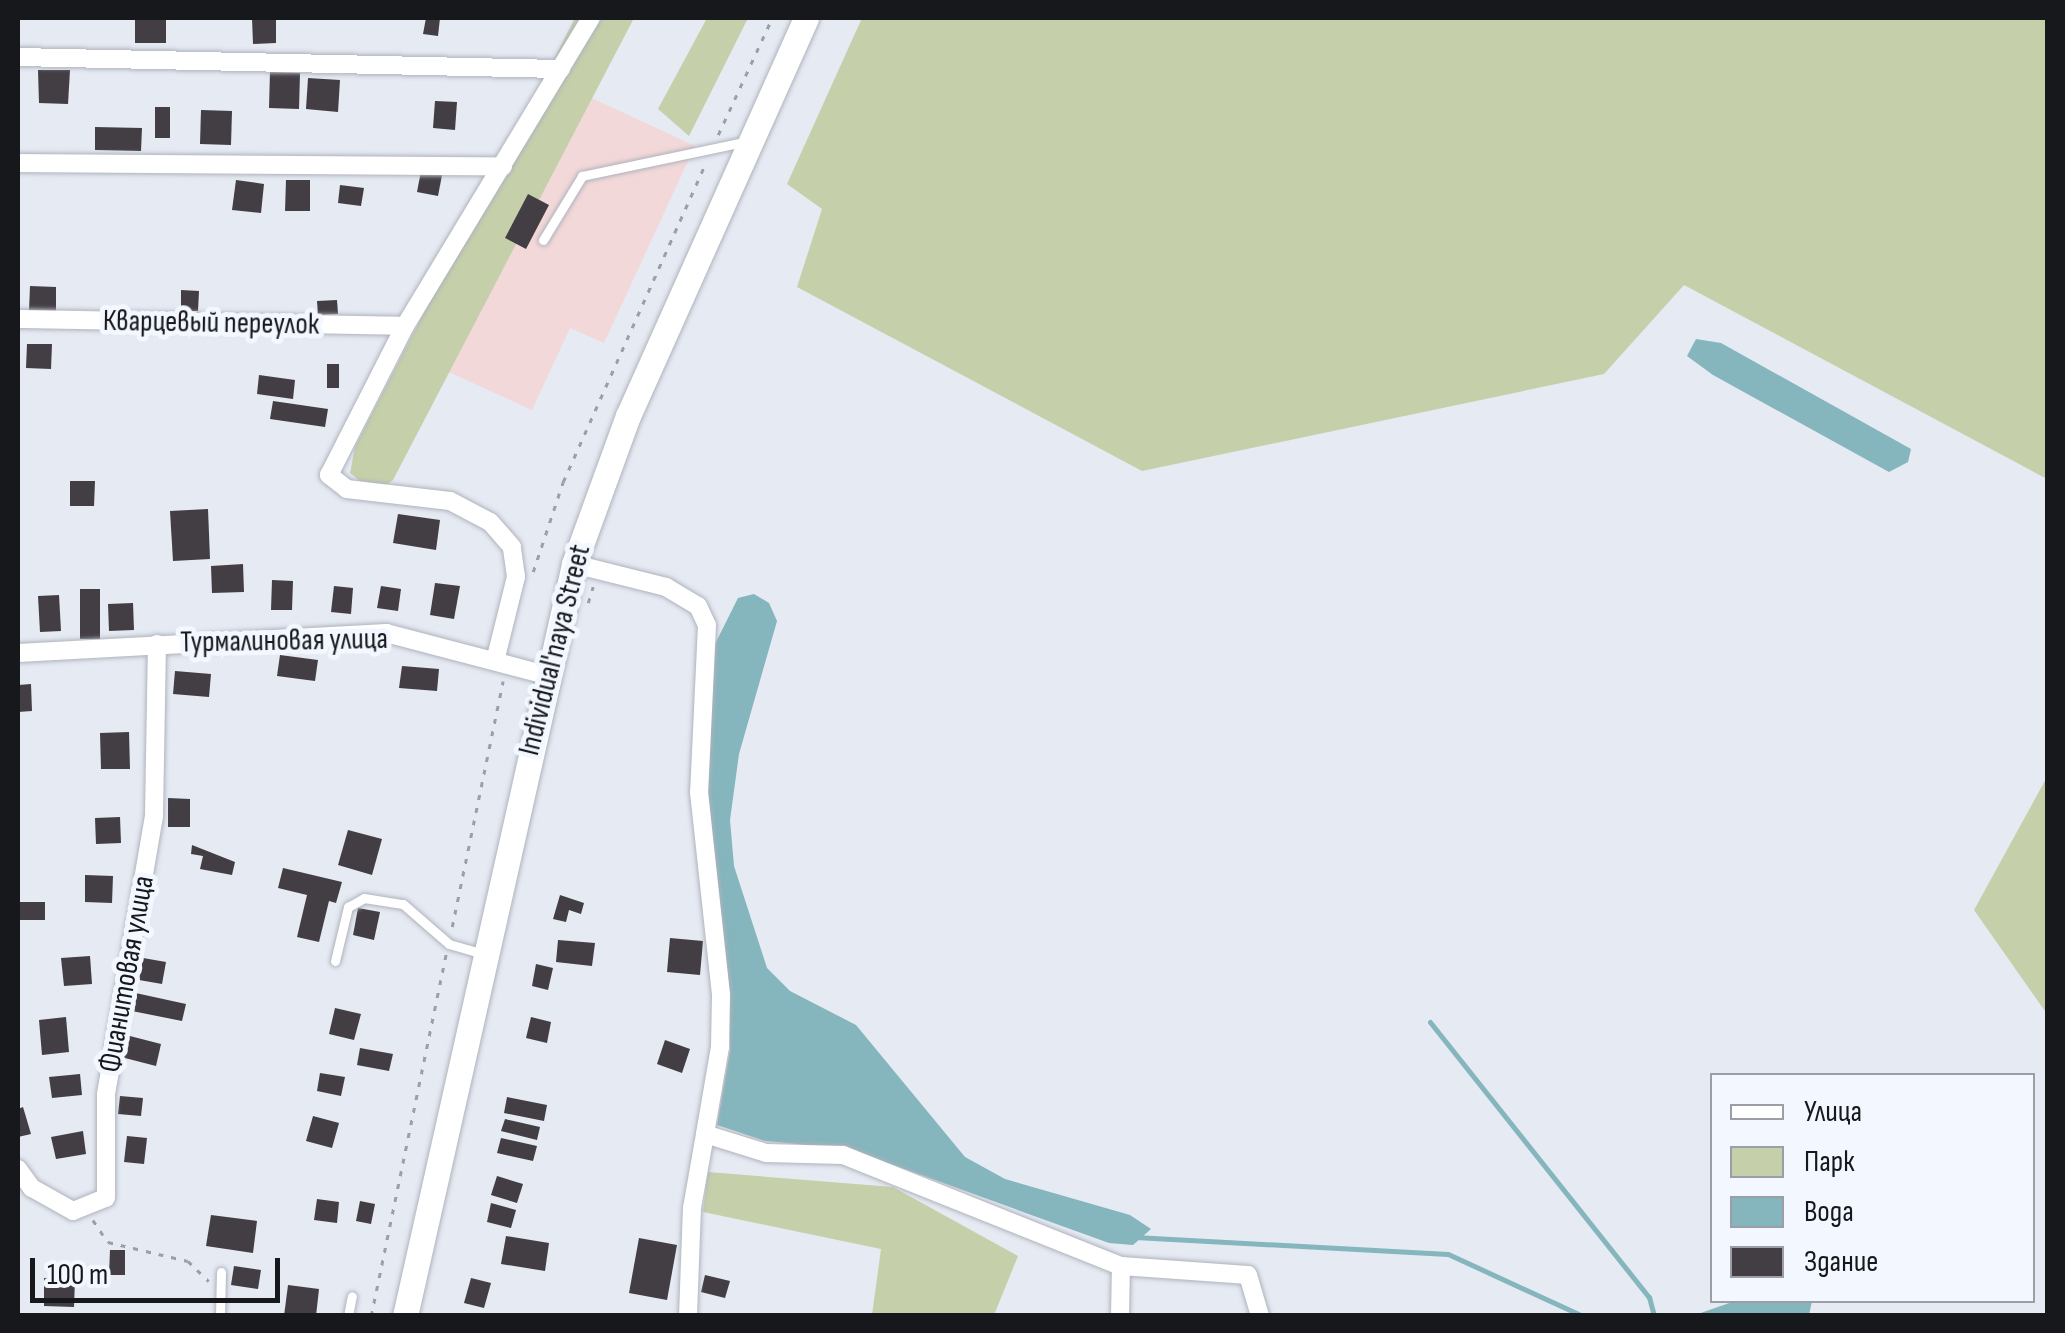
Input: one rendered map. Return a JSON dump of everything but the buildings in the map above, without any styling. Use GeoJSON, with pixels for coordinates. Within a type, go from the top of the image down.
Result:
{"type":"FeatureCollection","features":[{"type":"Feature","properties":{"kind":"main road","name":"Individual'naya Street"},"geometry":{"type":"LineString","coordinates":[[405,1316],[574,564],[628,416],[806,18]]}},
{"type":"Feature","properties":{"kind":"street"},"geometry":{"type":"LineString","coordinates":[[501,663],[516,577],[512,547],[490,522],[450,501],[346,489],[329,476],[405,326],[591,18]]}},
{"type":"Feature","properties":{"kind":"street"},"geometry":{"type":"LineString","coordinates":[[18,57],[561,69]]}},
{"type":"Feature","properties":{"kind":"street"},"geometry":{"type":"LineString","coordinates":[[18,162],[502,166]]}},
{"type":"Feature","properties":{"kind":"street","name":"Кварцевый переулок"},"geometry":{"type":"LineString","coordinates":[[18,320],[405,326]]}},
{"type":"Feature","properties":{"kind":"street"},"geometry":{"type":"LineString","coordinates":[[574,564],[666,587],[698,606],[707,625],[698,792],[721,995],[692,1208],[688,1316]]}},
{"type":"Feature","properties":{"kind":"street","name":"Турмалиновая улица"},"geometry":{"type":"LineString","coordinates":[[18,653],[386,633],[546,675]]}},
{"type":"Feature","properties":{"kind":"street","name":"Фианитовая улица"},"geometry":{"type":"LineString","coordinates":[[84,1207],[106,1198],[106,1094],[154,815],[156,644]]}},
{"type":"Feature","properties":{"kind":"street"},"geometry":{"type":"LineString","coordinates":[[705,1134],[766,1153],[843,1155],[1121,1266],[1248,1274],[1260,1316]]}},
{"type":"Feature","properties":{"kind":"street"},"geometry":{"type":"LineString","coordinates":[[18,1169],[32,1188],[73,1211],[84,1207]]}},
{"type":"Feature","properties":{"kind":"street"},"geometry":{"type":"LineString","coordinates":[[1120,1316],[1121,1266]]}},
{"type":"Feature","properties":{"kind":"lane"},"geometry":{"type":"LineString","coordinates":[[543,240],[582,176],[751,140]]}},
{"type":"Feature","properties":{"kind":"lane"},"geometry":{"type":"LineString","coordinates":[[335,960],[348,907],[364,898],[403,904],[449,944],[484,954]]}},
{"type":"Feature","properties":{"kind":"lane"},"geometry":{"type":"LineString","coordinates":[[220,1316],[221,1272]]}},
{"type":"Feature","properties":{"kind":"lane"},"geometry":{"type":"LineString","coordinates":[[348,1316],[352,1296]]}},
{"type":"Feature","properties":{"kind":"path"},"geometry":{"type":"LineString","coordinates":[[529,584],[563,482],[772,18]]}},
{"type":"Feature","properties":{"kind":"path"},"geometry":{"type":"LineString","coordinates":[[372,1316],[449,944],[501,663]]}},
{"type":"Feature","properties":{"kind":"path"},"geometry":{"type":"LineString","coordinates":[[84,1207],[108,1242],[188,1261],[220,1292]]}},
{"type":"Feature","properties":{"kind":"shaded area"},"geometry":{"type":"Polygon","coordinates":[[[568,87],[695,146],[604,343],[570,328],[532,410],[438,367],[568,87]]]}},
{"type":"Feature","properties":{"kind":"green space"},"geometry":{"type":"Polygon","coordinates":[[[575,18],[634,18],[393,480],[382,488],[365,485],[350,473],[355,447],[575,18]]]}},
{"type":"Feature","properties":{"kind":"green space"},"geometry":{"type":"Polygon","coordinates":[[[707,18],[748,18],[689,136],[658,109],[707,18]]]}},
{"type":"Feature","properties":{"kind":"green space"},"geometry":{"type":"Polygon","coordinates":[[[862,18],[2047,18],[2047,479],[1684,285],[1604,374],[1142,471],[797,287],[822,209],[787,184],[862,18]]]}},
{"type":"Feature","properties":{"kind":"green space"},"geometry":{"type":"Polygon","coordinates":[[[2047,777],[2047,1014],[1974,910],[2047,777]]]}},
{"type":"Feature","properties":{"kind":"green space"},"geometry":{"type":"Polygon","coordinates":[[[708,1172],[893,1187],[1018,1256],[994,1315],[872,1315],[881,1249],[703,1212],[708,1172]]]}},
{"type":"Feature","properties":{"kind":"water"},"geometry":{"type":"Polygon","coordinates":[[[1696,339],[1721,343],[1911,449],[1908,462],[1889,472],[1713,375],[1687,356],[1696,339]]]}},
{"type":"Feature","properties":{"kind":"water"},"geometry":{"type":"Polygon","coordinates":[[[754,594],[769,603],[777,621],[739,754],[730,820],[734,866],[767,968],[790,991],[856,1025],[965,1157],[1005,1179],[1130,1215],[1151,1229],[1133,1245],[1109,1243],[849,1149],[765,1141],[717,1125],[730,1050],[729,1005],[708,821],[707,732],[715,644],[738,598],[754,594]]]}},
{"type":"Feature","properties":{"kind":"water"},"geometry":{"type":"Polygon","coordinates":[[[1729,1303],[1812,1303],[1809,1315],[1695,1315],[1729,1303]]]}},
{"type":"Feature","properties":{"kind":"waterway"},"geometry":{"type":"LineString","coordinates":[[1430,1022],[1649,1297],[1654,1316]]}},
{"type":"Feature","properties":{"kind":"waterway"},"geometry":{"type":"LineString","coordinates":[[1135,1237],[1448,1254],[1583,1316]]}}]}
